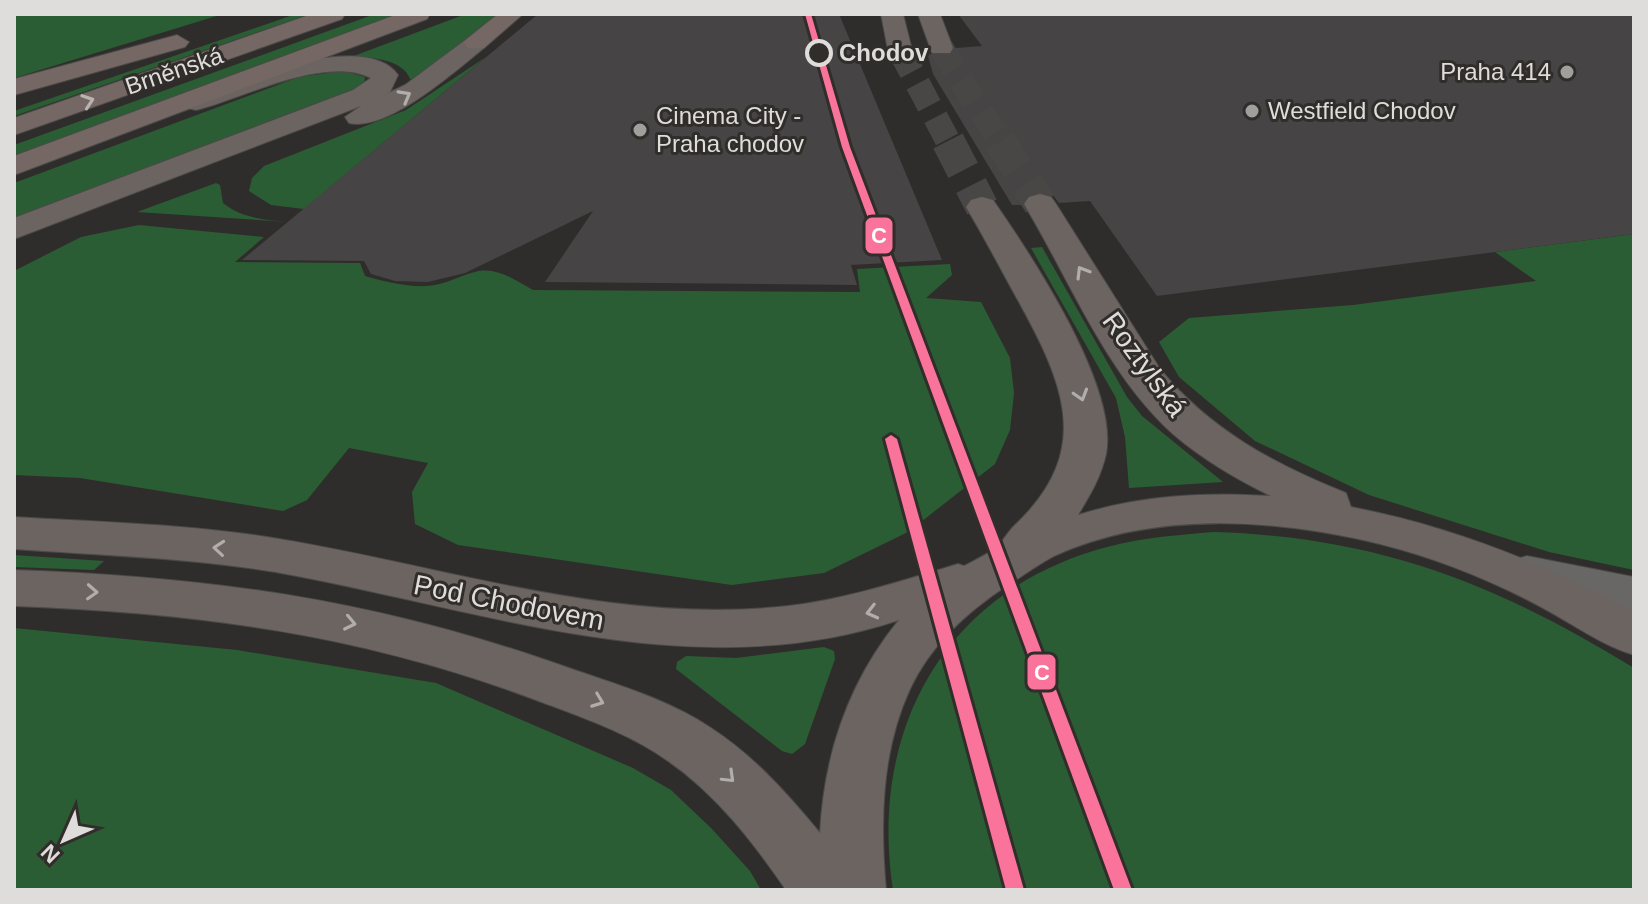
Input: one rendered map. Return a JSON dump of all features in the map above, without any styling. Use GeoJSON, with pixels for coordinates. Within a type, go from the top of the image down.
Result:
{"type":"FeatureCollection","features":[{"type":"Feature","properties":{"kind":"highway","name":"Brněnská"},"geometry":{"type":"LineString","coordinates":[[14,100],[272,14]]}},
{"type":"Feature","properties":{"kind":"highway","name":"Brněnská"},"geometry":{"type":"LineString","coordinates":[[14,127],[334,14]]}},
{"type":"Feature","properties":{"kind":"highway"},"geometry":{"type":"LineString","coordinates":[[14,166],[419,14]]}},
{"type":"Feature","properties":{"kind":"highway"},"geometry":{"type":"LineString","coordinates":[[476,43],[512,14]]}},
{"type":"Feature","properties":{"kind":"highway"},"geometry":{"type":"LineString","coordinates":[[14,87],[233,27]]}},
{"type":"Feature","properties":{"kind":"main road"},"geometry":{"type":"LineString","coordinates":[[892,14],[900,50]]}},
{"type":"Feature","properties":{"kind":"main road"},"geometry":{"type":"LineString","coordinates":[[929,14],[941,48]]}},
{"type":"Feature","properties":{"kind":"main road"},"geometry":{"type":"LineString","coordinates":[[14,251],[388,105],[414,91],[476,43]]}},
{"type":"Feature","properties":{"kind":"main road"},"geometry":{"type":"LineString","coordinates":[[14,229],[362,96],[381,86],[385,75],[364,65],[322,66],[140,119]]}},
{"type":"Feature","properties":{"kind":"main road","name":"Roztylská"},"geometry":{"type":"LineString","coordinates":[[1040,204],[1137,360],[1187,424],[1226,452],[1284,484],[1442,546]]}},
{"type":"Feature","properties":{"kind":"main road","name":"Roztylská"},"geometry":{"type":"LineString","coordinates":[[982,207],[1050,323],[1079,386],[1088,419],[1082,467],[1071,493],[1031,538],[1003,560]]}},
{"type":"Feature","properties":{"kind":"main road","name":"Pod Chodovem"},"geometry":{"type":"LineString","coordinates":[[14,533],[246,551],[580,619],[642,627],[755,630],[858,615],[925,595],[1003,560],[1104,521],[1192,509],[1292,512],[1348,521],[1442,546]]}},
{"type":"Feature","properties":{"kind":"main road"},"geometry":{"type":"LineString","coordinates":[[1442,546],[1573,601],[1634,635]]}},
{"type":"Feature","properties":{"kind":"main road"},"geometry":{"type":"LineString","coordinates":[[853,890],[850,803],[856,759],[881,689],[930,617],[1003,560]]}},
{"type":"Feature","properties":{"kind":"main road","name":"Pod Chodovem"},"geometry":{"type":"LineString","coordinates":[[14,588],[193,599],[276,609],[357,624],[537,678],[667,730],[702,753],[729,776],[776,828],[823,890]]}},
{"type":"Feature","properties":{"kind":"street"},"geometry":{"type":"LineString","coordinates":[[1442,546],[1551,579],[1634,595]]}},
{"type":"Feature","properties":{"kind":"green space"},"geometry":{"type":"Polygon","coordinates":[[[14,14],[223,14],[14,78],[14,14]]]}},
{"type":"Feature","properties":{"kind":"green space"},"geometry":{"type":"Polygon","coordinates":[[[296,14],[310,14],[14,116],[14,111],[296,14]]]}},
{"type":"Feature","properties":{"kind":"green space"},"geometry":{"type":"Polygon","coordinates":[[[375,14],[403,14],[14,158],[14,145],[375,14]]]}},
{"type":"Feature","properties":{"kind":"green space"},"geometry":{"type":"Polygon","coordinates":[[[466,14],[504,14],[421,79],[410,79],[400,67],[385,60],[351,57],[466,14]]]}},
{"type":"Feature","properties":{"kind":"green space"},"geometry":{"type":"Polygon","coordinates":[[[486,57],[304,209],[271,205],[249,191],[252,178],[264,166],[406,110],[486,57]]]}},
{"type":"Feature","properties":{"kind":"green space"},"geometry":{"type":"Polygon","coordinates":[[[342,71],[365,77],[364,85],[14,218],[14,183],[299,77],[342,71]]]}},
{"type":"Feature","properties":{"kind":"green space"},"geometry":{"type":"Polygon","coordinates":[[[216,183],[220,185],[223,203],[230,208],[254,217],[289,222],[137,212],[216,183]]]}},
{"type":"Feature","properties":{"kind":"green space"},"geometry":{"type":"Polygon","coordinates":[[[139,225],[264,237],[235,262],[360,263],[365,276],[419,286],[490,271],[505,275],[533,290],[860,292],[857,269],[950,264],[952,275],[926,298],[981,302],[1010,358],[1014,393],[1010,430],[995,464],[908,532],[824,573],[732,585],[458,545],[415,524],[412,492],[428,463],[349,448],[307,500],[283,511],[80,478],[14,475],[14,271],[81,237],[139,225]]]}},
{"type":"Feature","properties":{"kind":"green space"},"geometry":{"type":"Polygon","coordinates":[[[1634,234],[1634,570],[1549,552],[1369,495],[1255,441],[1179,377],[1159,342],[1189,318],[1353,305],[1536,281],[1495,252],[1634,234]]]}},
{"type":"Feature","properties":{"kind":"green space"},"geometry":{"type":"Polygon","coordinates":[[[1042,247],[1127,397],[1142,416],[1223,482],[1129,488],[1125,437],[1116,398],[1031,248],[1042,247]]]}},
{"type":"Feature","properties":{"kind":"green space"},"geometry":{"type":"Polygon","coordinates":[[[1214,532],[1329,543],[1433,570],[1533,612],[1634,668],[1634,890],[893,890],[888,830],[893,774],[908,721],[931,673],[963,630],[1004,594],[1054,566],[1124,543],[1214,532]]]}},
{"type":"Feature","properties":{"kind":"green space"},"geometry":{"type":"Polygon","coordinates":[[[14,555],[104,561],[94,570],[14,567],[14,555]]]}},
{"type":"Feature","properties":{"kind":"green space"},"geometry":{"type":"Polygon","coordinates":[[[14,628],[237,650],[436,683],[633,768],[671,790],[750,871],[761,890],[14,890],[14,628]]]}},
{"type":"Feature","properties":{"kind":"green space"},"geometry":{"type":"Polygon","coordinates":[[[824,647],[834,651],[835,659],[805,744],[792,754],[782,751],[676,669],[677,662],[686,656],[736,658],[824,647]]]}},
{"type":"Feature","properties":{"kind":"building"},"geometry":{"type":"Polygon","coordinates":[[[538,14],[839,14],[942,260],[851,265],[857,285],[545,282],[593,211],[465,273],[428,282],[395,281],[371,274],[364,261],[242,260],[538,14]]]}},
{"type":"Feature","properties":{"kind":"building"},"geometry":{"type":"Polygon","coordinates":[[[958,14],[1634,14],[1634,234],[1157,296],[1090,201],[1059,203],[1052,194],[1039,191],[1027,195],[1021,205],[1012,205],[933,74],[926,49],[932,56],[950,56],[956,48],[982,46],[958,14]]]}},
{"type":"Feature","properties":{"kind":"tunnel"},"geometry":{"type":"LineString","coordinates":[[941,48],[1001,143]]}},
{"type":"Feature","properties":{"kind":"tunnel"},"geometry":{"type":"LineString","coordinates":[[900,50],[949,143]]}},
{"type":"Feature","properties":{"kind":"tunnel"},"geometry":{"type":"LineString","coordinates":[[948,141],[982,207]]}},
{"type":"Feature","properties":{"kind":"tunnel"},"geometry":{"type":"LineString","coordinates":[[1000,141],[1040,204]]}},
{"type":"Feature","properties":{"kind":"transit line","name":"C"},"geometry":{"type":"LineString","coordinates":[[808,14],[846,147],[1123,890]]}},
{"type":"Feature","properties":{"kind":"transit line","name":"C"},"geometry":{"type":"LineString","coordinates":[[891,439],[1015,890]]}},
{"type":"Feature","properties":{"kind":"place","name":"Chodov"},"geometry":{"type":"Point","coordinates":[819,53]}},
{"type":"Feature","properties":{"kind":"place","name":"Praha 414"},"geometry":{"type":"Point","coordinates":[1567,72]}},
{"type":"Feature","properties":{"kind":"place","name":"Westfield Chodov"},"geometry":{"type":"Point","coordinates":[1252,111]}},
{"type":"Feature","properties":{"kind":"place","name":"Cinema City - Praha chodov"},"geometry":{"type":"Point","coordinates":[640,130]}}]}
